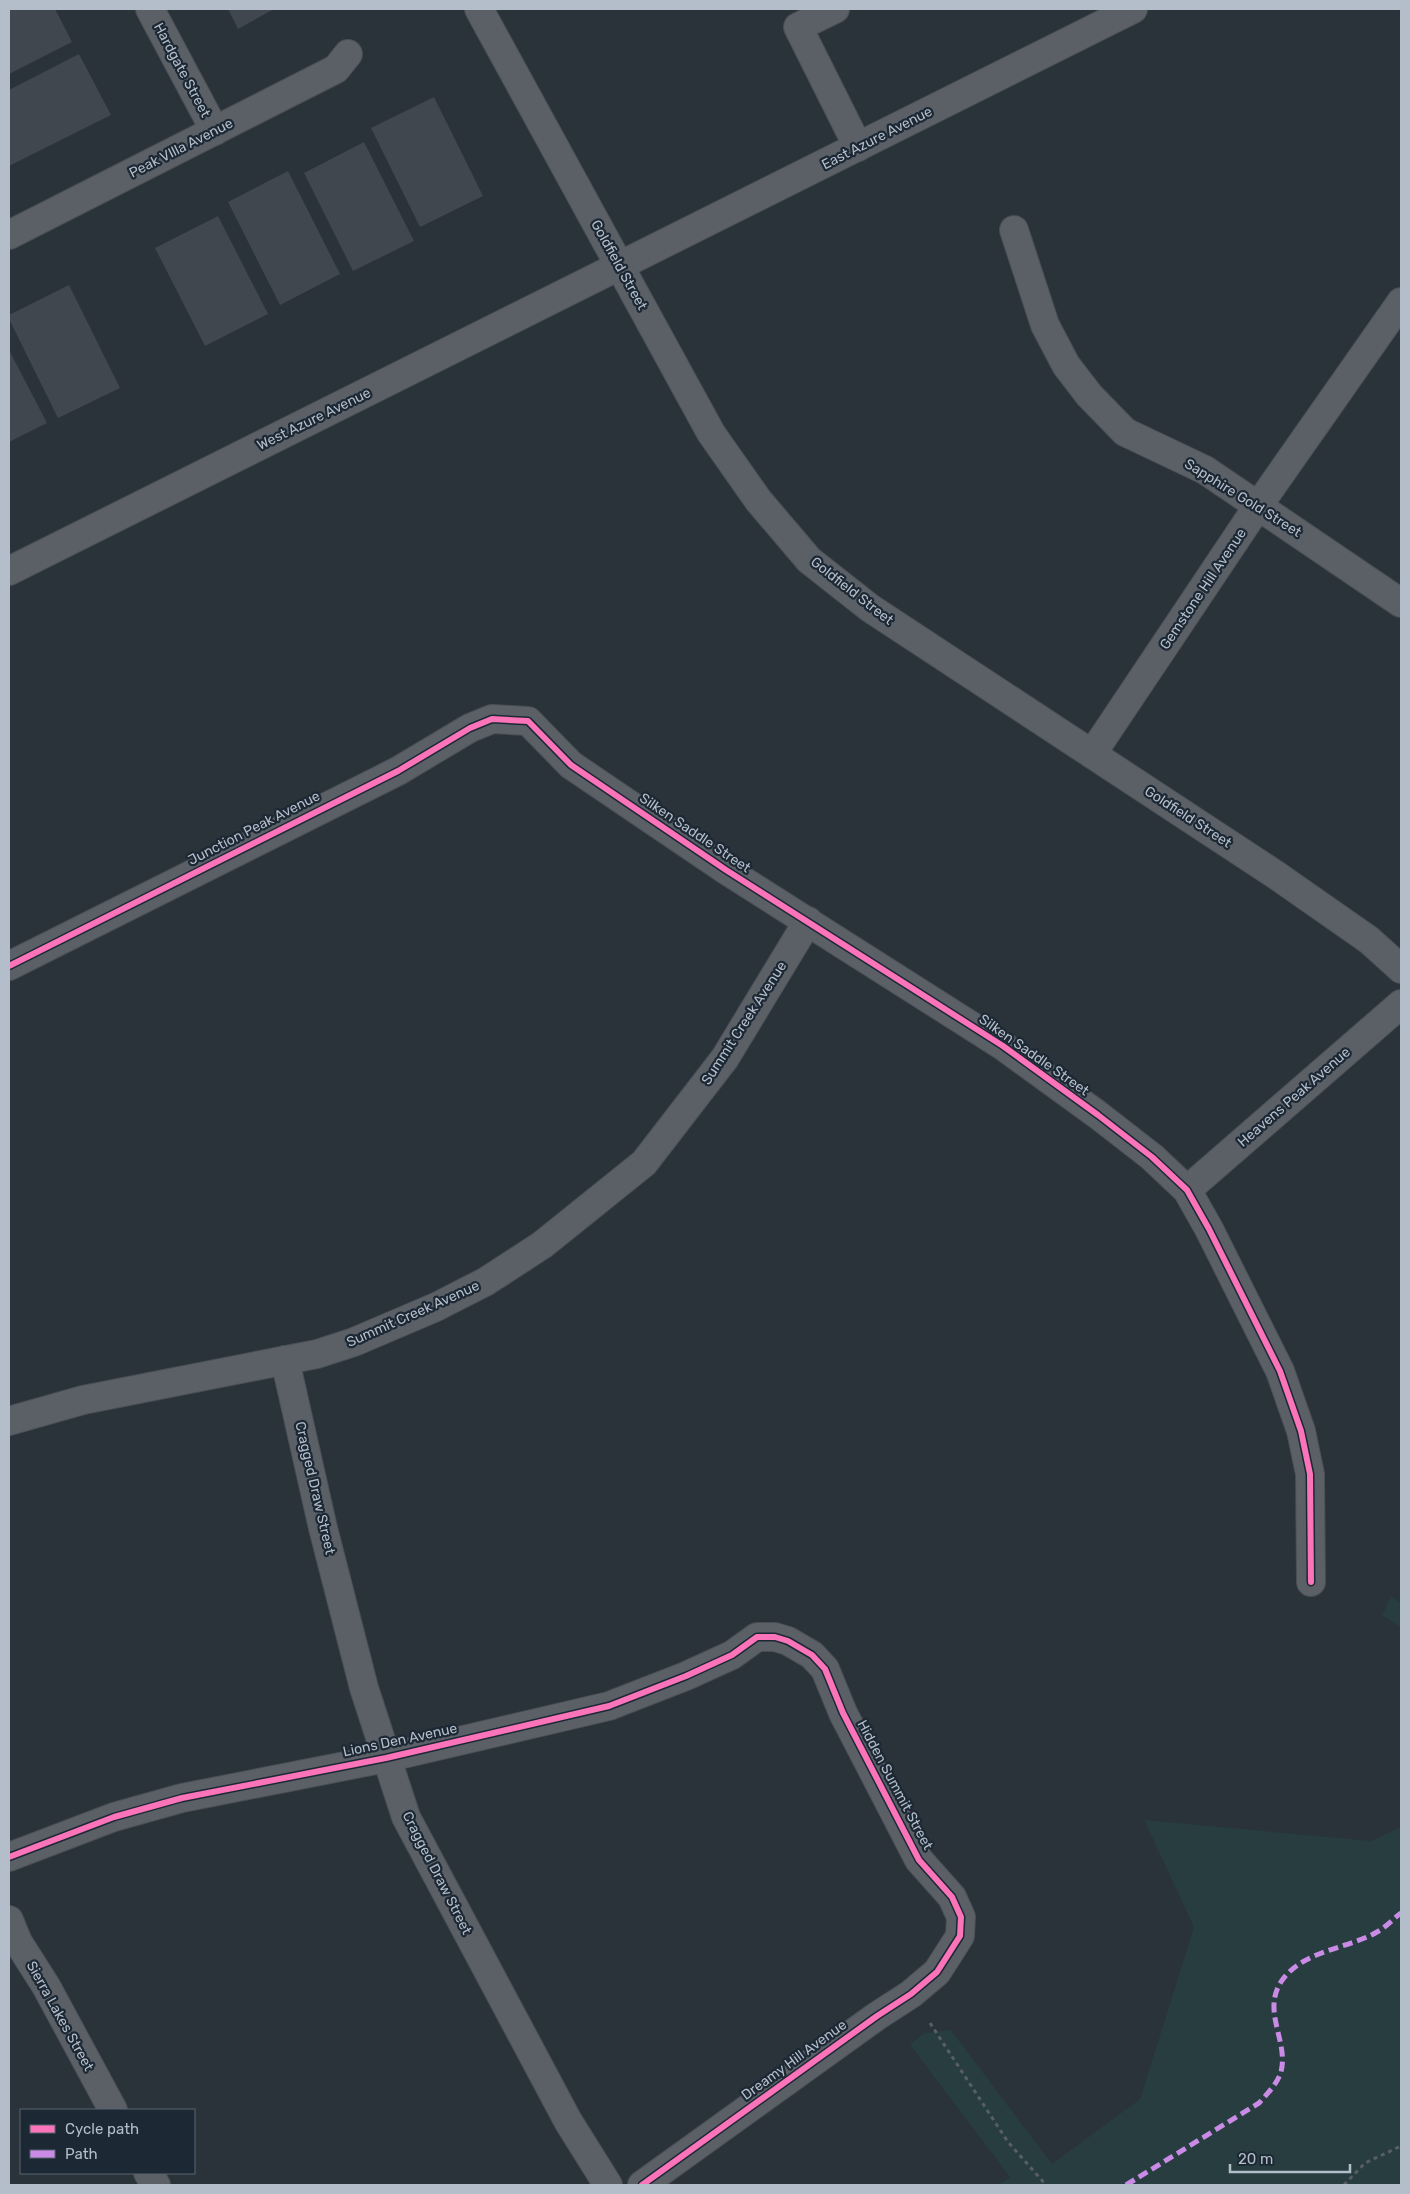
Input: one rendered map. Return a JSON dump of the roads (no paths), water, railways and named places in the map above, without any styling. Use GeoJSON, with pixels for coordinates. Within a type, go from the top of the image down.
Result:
{"type":"FeatureCollection","features":[{"type":"Feature","properties":{"kind":"street","name":"Hardgate Street"},"geometry":{"type":"LineString","coordinates":[[150,9],[215,131]]}},
{"type":"Feature","properties":{"kind":"street","name":"Goldfield Street"},"geometry":{"type":"LineString","coordinates":[[478,9],[711,434],[758,500],[809,560],[870,608],[1299,891],[1369,940],[1401,968]]}},
{"type":"Feature","properties":{"kind":"street"},"geometry":{"type":"LineString","coordinates":[[835,9],[798,27],[858,148]]}},
{"type":"Feature","properties":{"kind":"street","name":"East Azure Avenue"},"geometry":{"type":"LineString","coordinates":[[620,267],[1133,9]]}},
{"type":"Feature","properties":{"kind":"street","name":"Peak VIlla Avenue"},"geometry":{"type":"LineString","coordinates":[[9,235],[336,69],[348,54]]}},
{"type":"Feature","properties":{"kind":"street","name":"Sapphire Gold Street"},"geometry":{"type":"LineString","coordinates":[[1014,230],[1045,324],[1066,365],[1089,395],[1125,432],[1205,470],[1401,603]]}},
{"type":"Feature","properties":{"kind":"street","name":"West Azure Avenue"},"geometry":{"type":"LineString","coordinates":[[9,572],[620,267]]}},
{"type":"Feature","properties":{"kind":"street","name":"Gemstone Hill Avenue"},"geometry":{"type":"LineString","coordinates":[[1092,754],[1258,506],[1401,302]]}},
{"type":"Feature","properties":{"kind":"street","name":"Junction Peak Avenue"},"geometry":{"type":"LineString","coordinates":[[9,966],[398,771],[470,728],[492,719],[512,720]]}},
{"type":"Feature","properties":{"kind":"street","name":"Silken Saddle Street"},"geometry":{"type":"LineString","coordinates":[[512,720],[528,721],[571,765],[726,870],[1003,1046],[1098,1114],[1152,1157],[1187,1190],[1209,1229],[1280,1370],[1301,1431],[1310,1474],[1311,1582]]}},
{"type":"Feature","properties":{"kind":"street","name":"Summit Creek Avenue"},"geometry":{"type":"LineString","coordinates":[[9,1421],[83,1400],[285,1360],[354,1342],[436,1307],[485,1282],[542,1245],[644,1163],[725,1058],[808,922]]}},
{"type":"Feature","properties":{"kind":"street","name":"Heavens Peak Avenue"},"geometry":{"type":"LineString","coordinates":[[1187,1190],[1401,1004]]}},
{"type":"Feature","properties":{"kind":"street","name":"Cragged Draw Street"},"geometry":{"type":"LineString","coordinates":[[285,1360],[328,1547],[364,1688],[406,1817],[568,2121],[608,2185]]}},
{"type":"Feature","properties":{"kind":"street","name":"Lions Den Avenue"},"geometry":{"type":"LineString","coordinates":[[9,1857],[114,1817],[182,1798],[386,1758],[609,1706],[694,1673],[732,1655],[757,1637],[775,1637],[788,1641]]}},
{"type":"Feature","properties":{"kind":"street","name":"Hidden Summit Street"},"geometry":{"type":"LineString","coordinates":[[788,1641],[812,1655],[825,1670],[843,1713],[919,1860],[952,1897],[961,1917],[960,1936],[953,1947]]}},
{"type":"Feature","properties":{"kind":"street","name":"Sierra Lakes Street"},"geometry":{"type":"LineString","coordinates":[[9,1920],[18,1942],[46,1986],[112,2109]]}},
{"type":"Feature","properties":{"kind":"street","name":"Dreamy Hill Avenue"},"geometry":{"type":"LineString","coordinates":[[642,2185],[877,2016],[911,1994],[937,1972],[953,1947]]}},
{"type":"Feature","properties":{"kind":"street"},"geometry":{"type":"LineString","coordinates":[[149,2174],[156,2185]]}}]}
